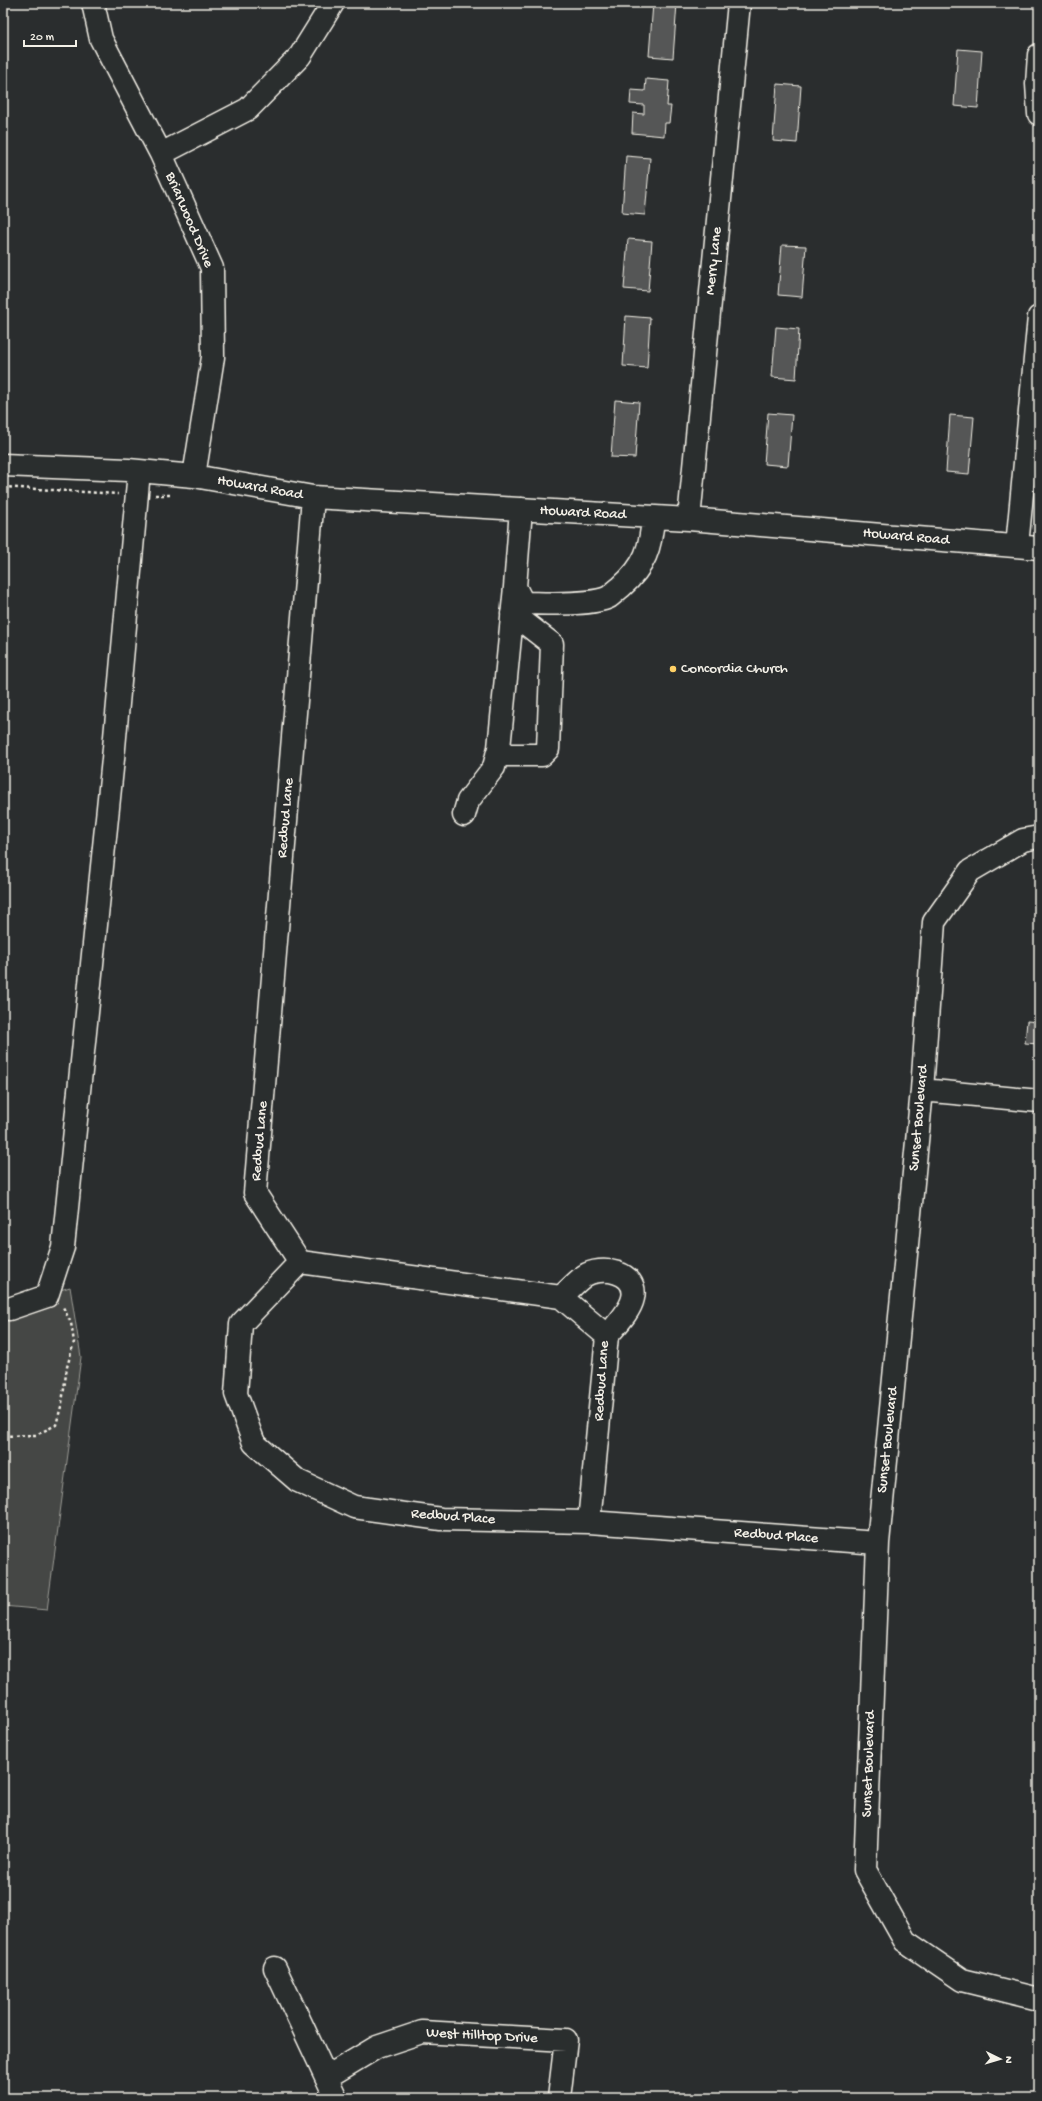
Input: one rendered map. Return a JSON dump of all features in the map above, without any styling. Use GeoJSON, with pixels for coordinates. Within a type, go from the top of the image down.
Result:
{"type":"FeatureCollection","features":[{"type":"Feature","properties":{"kind":"street","name":"Briarwood Drive"},"geometry":{"type":"LineString","coordinates":[[93,3],[101,39],[161,154],[212,268],[213,357],[194,476]]}},
{"type":"Feature","properties":{"kind":"street"},"geometry":{"type":"LineString","coordinates":[[161,154],[248,109],[300,56],[333,3]]}},
{"type":"Feature","properties":{"kind":"street","name":"Merry Lane"},"geometry":{"type":"LineString","coordinates":[[689,519],[739,3]]}},
{"type":"Feature","properties":{"kind":"street"},"geometry":{"type":"LineString","coordinates":[[1039,55],[1037,84],[1039,114]]}},
{"type":"Feature","properties":{"kind":"street"},"geometry":{"type":"LineString","coordinates":[[1016,546],[1039,317]]}},
{"type":"Feature","properties":{"kind":"street","name":"Howard Road"},"geometry":{"type":"LineString","coordinates":[[3,465],[134,471],[194,476],[313,497],[689,519],[1039,548]]}},
{"type":"Feature","properties":{"kind":"street"},"geometry":{"type":"LineString","coordinates":[[3,1308],[9,1309],[47,1296],[48,1288],[62,1247],[116,728],[134,471]]}},
{"type":"Feature","properties":{"kind":"street","name":"Redbud Lane"},"geometry":{"type":"LineString","coordinates":[[300,1262],[255,1193],[313,497]]}},
{"type":"Feature","properties":{"kind":"street"},"geometry":{"type":"LineString","coordinates":[[464,815],[468,801],[494,767],[497,756],[515,587],[521,509]]}},
{"type":"Feature","properties":{"kind":"street"},"geometry":{"type":"LineString","coordinates":[[515,587],[523,603],[579,602],[609,597],[632,577],[647,555],[652,537],[653,517]]}},
{"type":"Feature","properties":{"kind":"street"},"geometry":{"type":"LineString","coordinates":[[497,756],[542,755],[548,749],[552,644],[512,613]]}},
{"type":"Feature","properties":{"kind":"street","name":"Sunset Boulevard"},"geometry":{"type":"LineString","coordinates":[[1039,837],[1023,840],[970,871],[934,922],[922,1090],[878,1543],[866,1870],[906,1941],[962,1980],[1039,1999]]}},
{"type":"Feature","properties":{"kind":"street"},"geometry":{"type":"LineString","coordinates":[[922,1090],[1039,1101]]}},
{"type":"Feature","properties":{"kind":"street"},"geometry":{"type":"LineString","coordinates":[[300,1262],[561,1297],[585,1275],[610,1270],[623,1274],[633,1286],[633,1297],[625,1314],[607,1336]]}},
{"type":"Feature","properties":{"kind":"street","name":"Redbud Place"},"geometry":{"type":"LineString","coordinates":[[300,1262],[241,1324],[236,1394],[254,1443],[298,1481],[354,1508],[441,1519],[589,1522],[878,1543]]}},
{"type":"Feature","properties":{"kind":"street","name":"Redbud Lane"},"geometry":{"type":"LineString","coordinates":[[561,1297],[607,1336],[589,1522]]}},
{"type":"Feature","properties":{"kind":"street"},"geometry":{"type":"LineString","coordinates":[[275,1968],[336,2098]]}},
{"type":"Feature","properties":{"kind":"street","name":"West Hilltop Drive"},"geometry":{"type":"LineString","coordinates":[[327,2077],[376,2047],[422,2032],[566,2040],[559,2098]]}},
{"type":"Feature","properties":{"kind":"path"},"geometry":{"type":"LineString","coordinates":[[3,1436],[36,1435],[56,1425],[62,1403],[67,1367],[74,1342],[71,1323],[58,1295],[48,1288]]}},
{"type":"Feature","properties":{"kind":"shaded area"},"geometry":{"type":"Polygon","coordinates":[[[70,1287],[81,1357],[47,1610],[3,1606],[3,1308],[70,1287]]]}},
{"type":"Feature","properties":{"kind":"building"},"geometry":{"type":"Polygon","coordinates":[[[653,3],[677,3],[673,58],[649,56],[653,3]]]}},
{"type":"Feature","properties":{"kind":"building"},"geometry":{"type":"Polygon","coordinates":[[[958,49],[982,51],[978,108],[954,106],[958,49]]]}},
{"type":"Feature","properties":{"kind":"building"},"geometry":{"type":"Polygon","coordinates":[[[646,79],[669,81],[667,106],[671,106],[669,123],[665,123],[664,136],[632,133],[633,113],[644,114],[644,105],[630,104],[631,90],[645,91],[646,79]]]}},
{"type":"Feature","properties":{"kind":"building"},"geometry":{"type":"Polygon","coordinates":[[[777,84],[801,86],[797,143],[773,141],[777,84]]]}},
{"type":"Feature","properties":{"kind":"building"},"geometry":{"type":"Polygon","coordinates":[[[626,156],[650,158],[645,215],[622,213],[626,156]]]}},
{"type":"Feature","properties":{"kind":"building"},"geometry":{"type":"Polygon","coordinates":[[[628,239],[652,241],[648,291],[624,289],[628,239]]]}},
{"type":"Feature","properties":{"kind":"building"},"geometry":{"type":"Polygon","coordinates":[[[782,245],[806,246],[802,297],[778,295],[782,245]]]}},
{"type":"Feature","properties":{"kind":"building"},"geometry":{"type":"Polygon","coordinates":[[[626,316],[650,318],[647,368],[623,366],[626,316]]]}},
{"type":"Feature","properties":{"kind":"building"},"geometry":{"type":"Polygon","coordinates":[[[776,327],[799,329],[796,379],[772,377],[776,327]]]}},
{"type":"Feature","properties":{"kind":"building"},"geometry":{"type":"Polygon","coordinates":[[[615,400],[639,402],[635,458],[611,457],[615,400]]]}},
{"type":"Feature","properties":{"kind":"building"},"geometry":{"type":"Polygon","coordinates":[[[768,413],[792,415],[788,466],[764,464],[768,413]]]}},
{"type":"Feature","properties":{"kind":"building"},"geometry":{"type":"Polygon","coordinates":[[[950,415],[974,417],[969,474],[946,472],[950,415]]]}},
{"type":"Feature","properties":{"kind":"building"},"geometry":{"type":"Polygon","coordinates":[[[1027,1021],[1039,1022],[1039,1044],[1025,1043],[1027,1021]]]}},
{"type":"Feature","properties":{"kind":"place","name":"Concordia Church"},"geometry":{"type":"Point","coordinates":[673,669]}}]}
